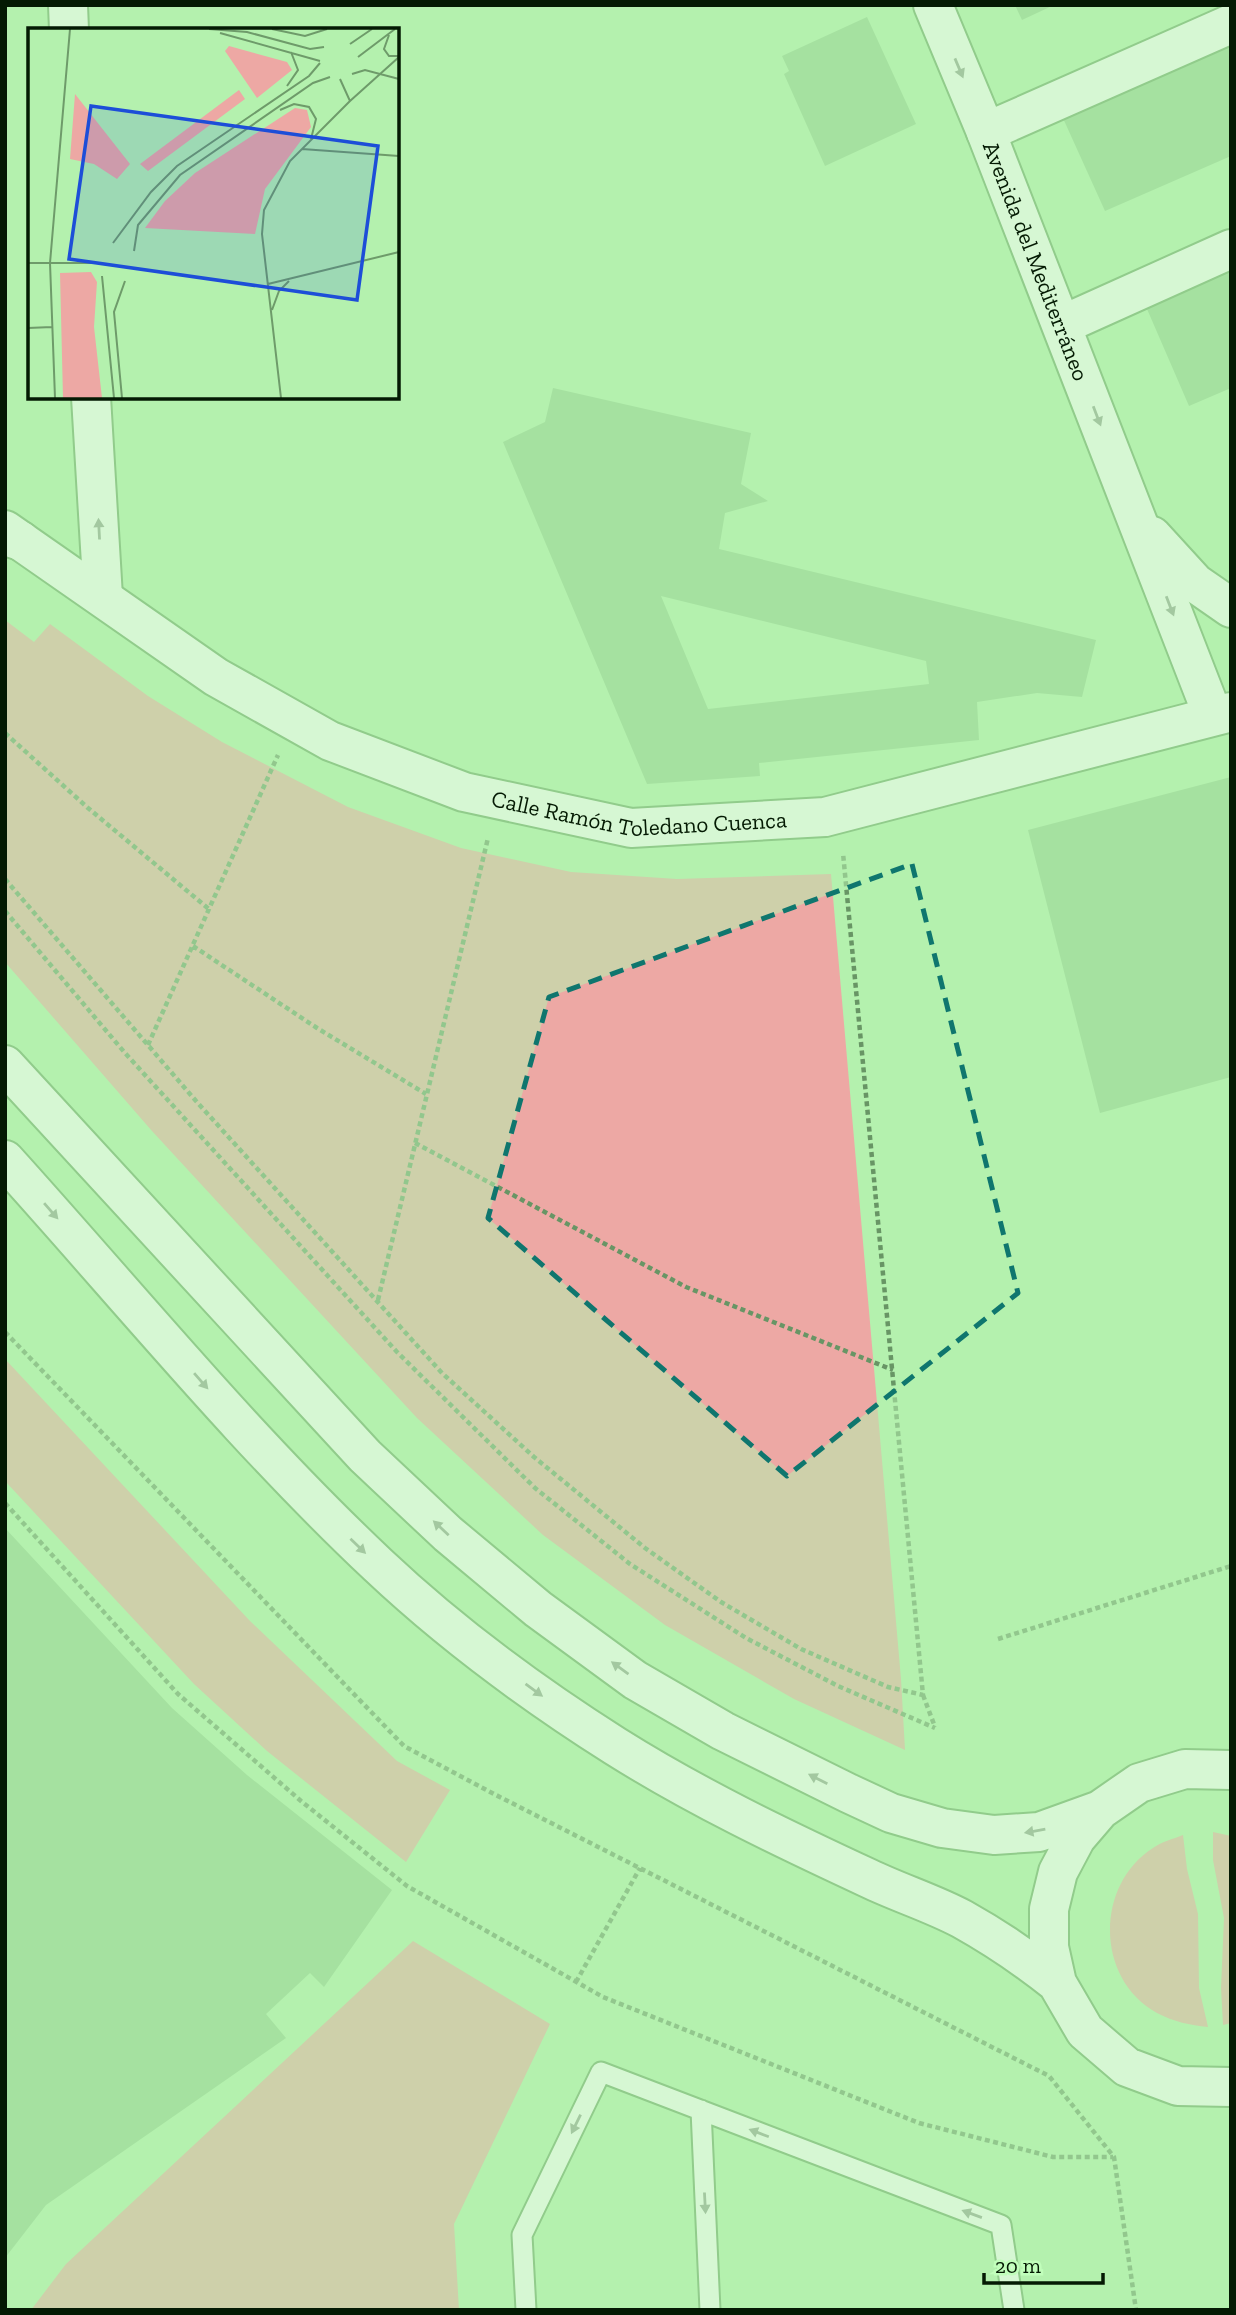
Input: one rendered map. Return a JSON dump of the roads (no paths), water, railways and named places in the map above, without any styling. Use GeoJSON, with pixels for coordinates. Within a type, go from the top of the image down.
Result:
{"type":"FeatureCollection","features":[{"type":"Feature","properties":{"kind":"main road"},"geometry":{"type":"LineString","coordinates":[[68,5],[69,28]]}},
{"type":"Feature","properties":{"kind":"main road","name":"Avenida del Mediterráneo"},"geometry":{"type":"LineString","coordinates":[[933,5],[986,132],[1137,519],[1222,714]]}},
{"type":"Feature","properties":{"kind":"main road"},"geometry":{"type":"LineString","coordinates":[[986,132],[1231,24]]}},
{"type":"Feature","properties":{"kind":"main road"},"geometry":{"type":"LineString","coordinates":[[1062,325],[1231,249]]}},
{"type":"Feature","properties":{"kind":"main road"},"geometry":{"type":"LineString","coordinates":[[91,399],[103,597]]}},
{"type":"Feature","properties":{"kind":"main road","name":"Avenida del Mediterráneo"},"geometry":{"type":"LineString","coordinates":[[1137,519],[1195,583],[1231,608]]}},
{"type":"Feature","properties":{"kind":"main road","name":"Calle Ramón Toledano Cuenca"},"geometry":{"type":"LineString","coordinates":[[10,536],[103,597],[216,677],[330,741],[464,792],[631,828],[825,817],[1222,714]]}},
{"type":"Feature","properties":{"kind":"main road"},"geometry":{"type":"LineString","coordinates":[[5,1052],[73,1139]]}},
{"type":"Feature","properties":{"kind":"main road"},"geometry":{"type":"LineString","coordinates":[[5,1066],[365,1456],[478,1559],[538,1609],[635,1679],[723,1731],[848,1793],[891,1813],[942,1828],[994,1835],[1039,1832],[1100,1810]]}},
{"type":"Feature","properties":{"kind":"main road"},"geometry":{"type":"LineString","coordinates":[[5,1160],[217,1400],[304,1493],[380,1567],[467,1641],[581,1723],[671,1780],[757,1825],[959,1918],[1012,1948],[1057,1983]]}},
{"type":"Feature","properties":{"kind":"main road"},"geometry":{"type":"LineString","coordinates":[[1231,1770],[1185,1769],[1139,1783],[1100,1810],[1076,1838],[1058,1872],[1049,1909],[1049,1947],[1057,1983],[1085,2031],[1127,2067],[1178,2086],[1231,2088]]}},
{"type":"Feature","properties":{"kind":"lane"},"geometry":{"type":"LineString","coordinates":[[526,2310],[522,2235],[601,2072],[1001,2225],[1014,2310]]}},
{"type":"Feature","properties":{"kind":"lane"},"geometry":{"type":"LineString","coordinates":[[701,2110],[710,2310]]}}]}
